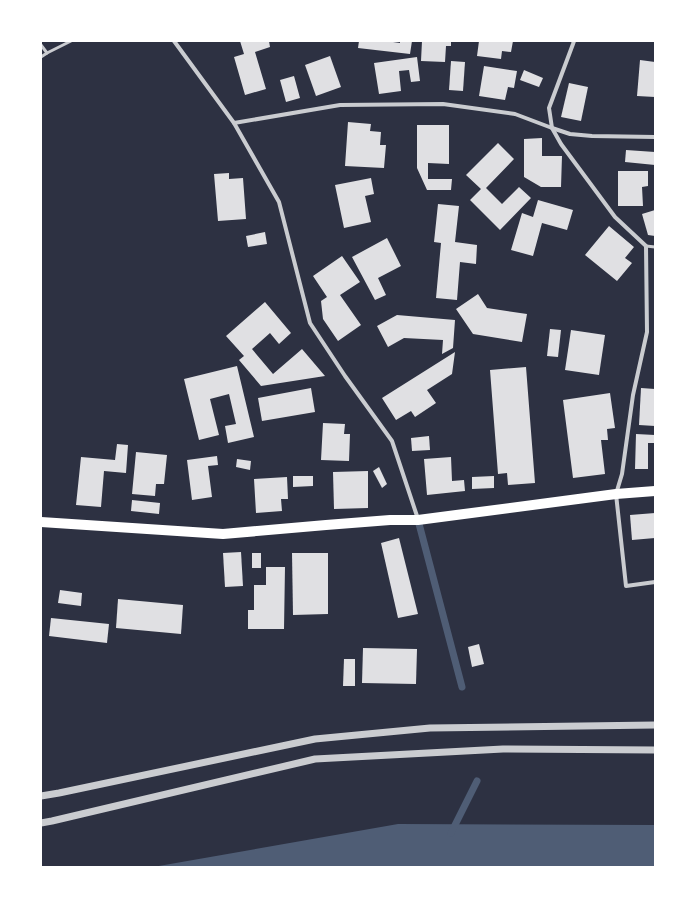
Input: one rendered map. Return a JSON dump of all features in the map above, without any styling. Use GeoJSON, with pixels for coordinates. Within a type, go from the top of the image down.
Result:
{"type":"FeatureCollection","features":[{"type":"Feature","properties":{"kind":"main road"},"geometry":{"type":"LineString","coordinates":[[41,522],[223,534],[390,520],[418,520],[616,494],[655,491]]}},
{"type":"Feature","properties":{"kind":"street"},"geometry":{"type":"LineString","coordinates":[[174,41],[234,123],[279,202],[310,323],[345,376],[392,441],[418,520]]}},
{"type":"Feature","properties":{"kind":"street"},"geometry":{"type":"LineString","coordinates":[[574,41],[549,108],[552,128],[561,144],[615,217],[646,246],[646,332],[633,395],[622,474],[616,494],[626,586],[655,582]]}},
{"type":"Feature","properties":{"kind":"street"},"geometry":{"type":"LineString","coordinates":[[234,123],[340,105],[443,104],[515,114],[570,134],[655,138]]}},
{"type":"Feature","properties":{"kind":"street"},"geometry":{"type":"LineString","coordinates":[[41,796],[315,739],[430,728],[655,725]]}},
{"type":"Feature","properties":{"kind":"street"},"geometry":{"type":"LineString","coordinates":[[41,823],[315,759],[503,749],[655,750]]}},
{"type":"Feature","properties":{"kind":"lane"},"geometry":{"type":"LineString","coordinates":[[41,57],[71,41]]}},
{"type":"Feature","properties":{"kind":"lane"},"geometry":{"type":"LineString","coordinates":[[41,45],[47,53]]}},
{"type":"Feature","properties":{"kind":"lane"},"geometry":{"type":"LineString","coordinates":[[646,246],[655,247]]}},
{"type":"Feature","properties":{"kind":"water"},"geometry":{"type":"Polygon","coordinates":[[[398,824],[655,825],[655,867],[153,867],[398,824]]]}},
{"type":"Feature","properties":{"kind":"building"},"geometry":{"type":"Polygon","coordinates":[[[240,41],[269,41],[270,47],[255,52],[266,89],[245,95],[234,57],[244,54],[240,41]]]}},
{"type":"Feature","properties":{"kind":"building"},"geometry":{"type":"Polygon","coordinates":[[[359,41],[386,41],[400,43],[400,41],[412,41],[410,54],[358,48],[359,41]]]}},
{"type":"Feature","properties":{"kind":"building"},"geometry":{"type":"Polygon","coordinates":[[[422,41],[451,41],[451,46],[446,46],[445,62],[421,61],[422,41]]]}},
{"type":"Feature","properties":{"kind":"building"},"geometry":{"type":"Polygon","coordinates":[[[479,41],[513,41],[511,52],[502,51],[501,59],[477,56],[479,41]]]}},
{"type":"Feature","properties":{"kind":"building"},"geometry":{"type":"Polygon","coordinates":[[[330,56],[341,87],[316,96],[305,65],[330,56]]]}},
{"type":"Feature","properties":{"kind":"building"},"geometry":{"type":"Polygon","coordinates":[[[417,57],[420,81],[411,82],[409,70],[399,71],[401,91],[379,94],[374,63],[417,57]]]}},
{"type":"Feature","properties":{"kind":"building"},"geometry":{"type":"Polygon","coordinates":[[[640,60],[655,62],[655,97],[637,96],[640,60]]]}},
{"type":"Feature","properties":{"kind":"building"},"geometry":{"type":"Polygon","coordinates":[[[451,61],[465,62],[463,91],[449,90],[451,61]]]}},
{"type":"Feature","properties":{"kind":"building"},"geometry":{"type":"Polygon","coordinates":[[[484,66],[517,71],[514,88],[508,87],[505,100],[479,96],[484,66]]]}},
{"type":"Feature","properties":{"kind":"building"},"geometry":{"type":"Polygon","coordinates":[[[524,70],[543,78],[539,87],[520,80],[524,70]]]}},
{"type":"Feature","properties":{"kind":"building"},"geometry":{"type":"Polygon","coordinates":[[[294,76],[300,98],[286,102],[280,80],[294,76]]]}},
{"type":"Feature","properties":{"kind":"building"},"geometry":{"type":"Polygon","coordinates":[[[569,83],[588,87],[581,121],[561,117],[569,83]]]}},
{"type":"Feature","properties":{"kind":"building"},"geometry":{"type":"Polygon","coordinates":[[[348,122],[371,124],[370,131],[381,132],[380,145],[386,145],[384,168],[345,166],[348,122]]]}},
{"type":"Feature","properties":{"kind":"building"},"geometry":{"type":"Polygon","coordinates":[[[417,125],[449,125],[449,164],[428,163],[428,179],[452,179],[451,190],[427,190],[417,168],[417,125]]]}},
{"type":"Feature","properties":{"kind":"building"},"geometry":{"type":"Polygon","coordinates":[[[542,138],[542,156],[562,156],[561,187],[541,187],[524,177],[524,139],[542,138]]]}},
{"type":"Feature","properties":{"kind":"building"},"geometry":{"type":"Polygon","coordinates":[[[498,143],[514,159],[486,188],[502,204],[519,187],[531,198],[500,230],[470,200],[481,189],[466,175],[498,143]]]}},
{"type":"Feature","properties":{"kind":"building"},"geometry":{"type":"Polygon","coordinates":[[[626,150],[655,152],[655,165],[625,162],[626,150]]]}},
{"type":"Feature","properties":{"kind":"building"},"geometry":{"type":"Polygon","coordinates":[[[618,171],[648,171],[648,186],[642,187],[643,206],[618,206],[618,171]]]}},
{"type":"Feature","properties":{"kind":"building"},"geometry":{"type":"Polygon","coordinates":[[[229,173],[229,179],[243,178],[246,219],[218,221],[214,174],[229,173]]]}},
{"type":"Feature","properties":{"kind":"building"},"geometry":{"type":"Polygon","coordinates":[[[371,178],[374,194],[365,196],[371,222],[344,228],[335,185],[371,178]]]}},
{"type":"Feature","properties":{"kind":"building"},"geometry":{"type":"Polygon","coordinates":[[[538,200],[573,210],[567,230],[542,223],[533,256],[511,250],[522,213],[533,217],[538,200]]]}},
{"type":"Feature","properties":{"kind":"building"},"geometry":{"type":"Polygon","coordinates":[[[438,204],[459,206],[455,242],[477,245],[476,264],[460,262],[457,300],[436,298],[441,243],[434,242],[438,204]]]}},
{"type":"Feature","properties":{"kind":"building"},"geometry":{"type":"Polygon","coordinates":[[[655,210],[655,236],[648,235],[642,214],[655,210]]]}},
{"type":"Feature","properties":{"kind":"building"},"geometry":{"type":"Polygon","coordinates":[[[609,226],[634,247],[625,258],[632,263],[617,281],[585,255],[609,226]]]}},
{"type":"Feature","properties":{"kind":"building"},"geometry":{"type":"Polygon","coordinates":[[[265,232],[267,244],[248,247],[246,236],[265,232]]]}},
{"type":"Feature","properties":{"kind":"building"},"geometry":{"type":"Polygon","coordinates":[[[387,238],[401,266],[378,278],[386,295],[375,300],[352,257],[387,238]]]}},
{"type":"Feature","properties":{"kind":"building"},"geometry":{"type":"Polygon","coordinates":[[[342,256],[360,282],[340,295],[361,325],[338,341],[323,319],[321,301],[327,297],[313,276],[342,256]]]}},
{"type":"Feature","properties":{"kind":"building"},"geometry":{"type":"Polygon","coordinates":[[[478,294],[487,308],[527,314],[522,342],[473,334],[456,309],[478,294]]]}},
{"type":"Feature","properties":{"kind":"building"},"geometry":{"type":"Polygon","coordinates":[[[265,302],[291,333],[279,344],[270,333],[252,349],[273,374],[302,349],[325,376],[261,386],[239,360],[244,356],[226,336],[265,302]]]}},
{"type":"Feature","properties":{"kind":"building"},"geometry":{"type":"Polygon","coordinates":[[[397,315],[455,320],[453,348],[442,354],[443,340],[404,338],[388,347],[377,326],[397,315]]]}},
{"type":"Feature","properties":{"kind":"building"},"geometry":{"type":"Polygon","coordinates":[[[550,329],[561,330],[558,357],[547,356],[550,329]]]}},
{"type":"Feature","properties":{"kind":"building"},"geometry":{"type":"Polygon","coordinates":[[[571,330],[605,335],[599,375],[565,370],[571,330]]]}},
{"type":"Feature","properties":{"kind":"building"},"geometry":{"type":"Polygon","coordinates":[[[455,352],[452,374],[427,390],[436,403],[415,417],[411,411],[396,420],[382,398],[455,352]]]}},
{"type":"Feature","properties":{"kind":"building"},"geometry":{"type":"Polygon","coordinates":[[[237,366],[254,437],[228,443],[225,426],[236,424],[229,394],[210,399],[219,435],[199,440],[184,379],[237,366]]]}},
{"type":"Feature","properties":{"kind":"building"},"geometry":{"type":"Polygon","coordinates":[[[526,367],[535,483],[508,485],[507,473],[498,474],[490,370],[526,367]]]}},
{"type":"Feature","properties":{"kind":"building"},"geometry":{"type":"Polygon","coordinates":[[[311,388],[315,412],[262,421],[258,398],[311,388]]]}},
{"type":"Feature","properties":{"kind":"building"},"geometry":{"type":"Polygon","coordinates":[[[641,388],[655,389],[655,426],[639,425],[641,388]]]}},
{"type":"Feature","properties":{"kind":"building"},"geometry":{"type":"Polygon","coordinates":[[[610,393],[615,428],[607,429],[608,440],[601,440],[605,474],[573,478],[563,400],[610,393]]]}},
{"type":"Feature","properties":{"kind":"building"},"geometry":{"type":"Polygon","coordinates":[[[323,423],[345,424],[344,434],[350,434],[349,461],[321,460],[323,423]]]}},
{"type":"Feature","properties":{"kind":"building"},"geometry":{"type":"Polygon","coordinates":[[[636,434],[655,435],[655,443],[648,443],[648,469],[635,469],[636,434]]]}},
{"type":"Feature","properties":{"kind":"building"},"geometry":{"type":"Polygon","coordinates":[[[429,436],[430,450],[412,451],[411,438],[429,436]]]}},
{"type":"Feature","properties":{"kind":"building"},"geometry":{"type":"Polygon","coordinates":[[[117,444],[128,445],[126,473],[104,471],[101,507],[76,505],[81,457],[115,460],[117,444]]]}},
{"type":"Feature","properties":{"kind":"building"},"geometry":{"type":"Polygon","coordinates":[[[136,452],[167,455],[164,484],[156,484],[155,496],[132,494],[136,452]]]}},
{"type":"Feature","properties":{"kind":"building"},"geometry":{"type":"Polygon","coordinates":[[[217,456],[218,465],[208,466],[212,497],[192,500],[187,460],[217,456]]]}},
{"type":"Feature","properties":{"kind":"building"},"geometry":{"type":"Polygon","coordinates":[[[451,457],[452,481],[464,480],[465,491],[427,495],[424,459],[451,457]]]}},
{"type":"Feature","properties":{"kind":"building"},"geometry":{"type":"Polygon","coordinates":[[[237,459],[251,461],[250,470],[236,467],[237,459]]]}},
{"type":"Feature","properties":{"kind":"building"},"geometry":{"type":"Polygon","coordinates":[[[379,467],[387,484],[382,488],[373,471],[379,467]]]}},
{"type":"Feature","properties":{"kind":"building"},"geometry":{"type":"Polygon","coordinates":[[[368,471],[368,508],[334,509],[333,472],[368,471]]]}},
{"type":"Feature","properties":{"kind":"building"},"geometry":{"type":"Polygon","coordinates":[[[293,476],[313,476],[313,486],[293,487],[293,476]]]}},
{"type":"Feature","properties":{"kind":"building"},"geometry":{"type":"Polygon","coordinates":[[[494,476],[494,488],[472,489],[472,477],[494,476]]]}},
{"type":"Feature","properties":{"kind":"building"},"geometry":{"type":"Polygon","coordinates":[[[287,477],[288,499],[281,499],[282,511],[256,513],[254,479],[287,477]]]}},
{"type":"Feature","properties":{"kind":"building"},"geometry":{"type":"Polygon","coordinates":[[[132,500],[160,503],[159,514],[131,511],[132,500]]]}},
{"type":"Feature","properties":{"kind":"building"},"geometry":{"type":"Polygon","coordinates":[[[655,513],[655,538],[632,540],[630,515],[655,513]]]}},
{"type":"Feature","properties":{"kind":"building"},"geometry":{"type":"Polygon","coordinates":[[[399,538],[418,614],[398,618],[381,543],[399,538]]]}},
{"type":"Feature","properties":{"kind":"building"},"geometry":{"type":"Polygon","coordinates":[[[241,552],[243,586],[225,587],[223,553],[241,552]]]}},
{"type":"Feature","properties":{"kind":"building"},"geometry":{"type":"Polygon","coordinates":[[[252,553],[261,553],[261,568],[252,568],[252,553]]]}},
{"type":"Feature","properties":{"kind":"building"},"geometry":{"type":"Polygon","coordinates":[[[292,553],[328,553],[328,614],[293,615],[292,553]]]}},
{"type":"Feature","properties":{"kind":"building"},"geometry":{"type":"Polygon","coordinates":[[[266,567],[285,567],[284,629],[248,629],[248,610],[254,610],[254,585],[266,585],[266,567]]]}},
{"type":"Feature","properties":{"kind":"building"},"geometry":{"type":"Polygon","coordinates":[[[60,590],[82,593],[81,606],[58,603],[60,590]]]}},
{"type":"Feature","properties":{"kind":"building"},"geometry":{"type":"Polygon","coordinates":[[[118,599],[183,605],[181,634],[116,628],[118,599]]]}},
{"type":"Feature","properties":{"kind":"building"},"geometry":{"type":"Polygon","coordinates":[[[51,618],[109,624],[107,643],[49,636],[51,618]]]}},
{"type":"Feature","properties":{"kind":"building"},"geometry":{"type":"Polygon","coordinates":[[[479,644],[484,664],[472,667],[468,647],[479,644]]]}},
{"type":"Feature","properties":{"kind":"building"},"geometry":{"type":"Polygon","coordinates":[[[363,648],[417,649],[416,684],[362,683],[363,648]]]}},
{"type":"Feature","properties":{"kind":"building"},"geometry":{"type":"Polygon","coordinates":[[[344,659],[355,659],[355,686],[343,686],[344,659]]]}},
{"type":"Feature","properties":{"kind":"waterway"},"geometry":{"type":"LineString","coordinates":[[418,520],[462,687]]}},
{"type":"Feature","properties":{"kind":"waterway"},"geometry":{"type":"LineString","coordinates":[[451,833],[477,781]]}}]}
